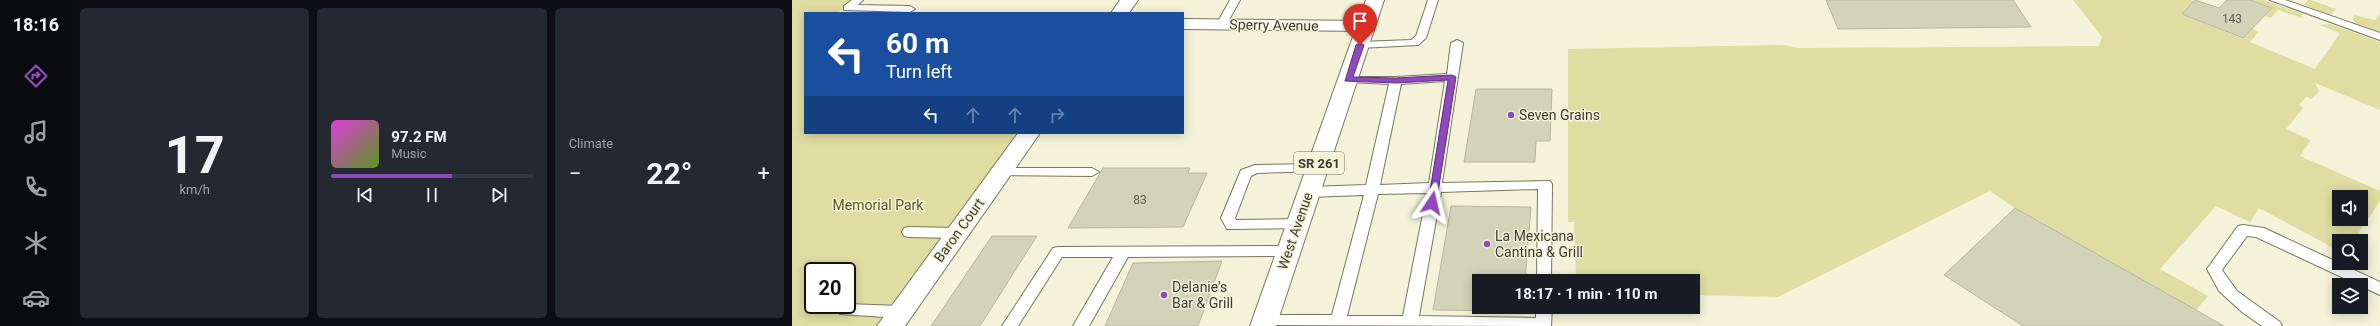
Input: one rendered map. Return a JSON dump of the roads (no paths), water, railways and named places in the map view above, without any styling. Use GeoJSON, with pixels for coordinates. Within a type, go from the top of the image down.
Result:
{"type":"FeatureCollection","features":[{"type":"Feature","properties":{"kind":"street"},"geometry":{"type":"LineString","coordinates":[[1121,12],[1129,0]]}},
{"type":"Feature","properties":{"kind":"street","name":"West Avenue"},"geometry":{"type":"LineString","coordinates":[[1264,324],[1375,0]]}},
{"type":"Feature","properties":{"kind":"street","name":"Sperry Avenue"},"geometry":{"type":"LineString","coordinates":[[1184,24],[1221,25],[1363,36]]}},
{"type":"Feature","properties":{"kind":"street","name":"Baron Court"},"geometry":{"type":"LineString","coordinates":[[895,319],[1027,134]]}},
{"type":"Feature","properties":{"kind":"lane"},"geometry":{"type":"LineString","coordinates":[[858,0],[848,8],[908,11],[919,0]]}},
{"type":"Feature","properties":{"kind":"lane"},"geometry":{"type":"LineString","coordinates":[[1221,25],[1235,0]]}},
{"type":"Feature","properties":{"kind":"lane"},"geometry":{"type":"LineString","coordinates":[[1363,36],[1414,43],[1421,38],[1434,0]]}},
{"type":"Feature","properties":{"kind":"lane"},"geometry":{"type":"LineString","coordinates":[[2275,0],[2380,37]]}},
{"type":"Feature","properties":{"kind":"lane"},"geometry":{"type":"LineString","coordinates":[[1410,322],[1435,188],[1457,43]]}},
{"type":"Feature","properties":{"kind":"lane"},"geometry":{"type":"LineString","coordinates":[[1348,79],[1396,81],[1452,77]]}},
{"type":"Feature","properties":{"kind":"lane"},"geometry":{"type":"LineString","coordinates":[[1338,322],[1372,190],[1396,81]]}},
{"type":"Feature","properties":{"kind":"lane"},"geometry":{"type":"LineString","coordinates":[[1298,224],[1232,225],[1228,218],[1246,174],[1255,169],[1317,168]]}},
{"type":"Feature","properties":{"kind":"lane"},"geometry":{"type":"LineString","coordinates":[[1000,172],[1092,172]]}},
{"type":"Feature","properties":{"kind":"lane"},"geometry":{"type":"LineString","coordinates":[[1309,192],[1545,184],[1544,274]]}},
{"type":"Feature","properties":{"kind":"lane"},"geometry":{"type":"LineString","coordinates":[[2274,326],[2238,302],[2220,284],[2214,269],[2243,230],[2259,232],[2380,289]]}},
{"type":"Feature","properties":{"kind":"lane"},"geometry":{"type":"LineString","coordinates":[[909,232],[957,233]]}},
{"type":"Feature","properties":{"kind":"lane"},"geometry":{"type":"LineString","coordinates":[[1081,326],[1124,251]]}},
{"type":"Feature","properties":{"kind":"lane"},"geometry":{"type":"LineString","coordinates":[[1010,326],[1058,252],[1288,251]]}},
{"type":"Feature","properties":{"kind":"lane"},"geometry":{"type":"LineString","coordinates":[[856,312],[895,319]]}},
{"type":"Feature","properties":{"kind":"lane"},"geometry":{"type":"LineString","coordinates":[[1264,324],[1410,322],[1544,324],[1544,314]]}},
{"type":"Feature","properties":{"kind":"place","name":"Seven Grains"},"geometry":{"type":"Point","coordinates":[1511,115]}},
{"type":"Feature","properties":{"kind":"place","name":"La Mexicana Cantina & Grill"},"geometry":{"type":"Point","coordinates":[1487,244]}},
{"type":"Feature","properties":{"kind":"place","name":"Delanie's Bar & Grill"},"geometry":{"type":"Point","coordinates":[1164,295]}},
{"type":"Feature","properties":{"kind":"park label","name":"Memorial Park"},"geometry":{"type":"Point","coordinates":[878,205]}}]}
